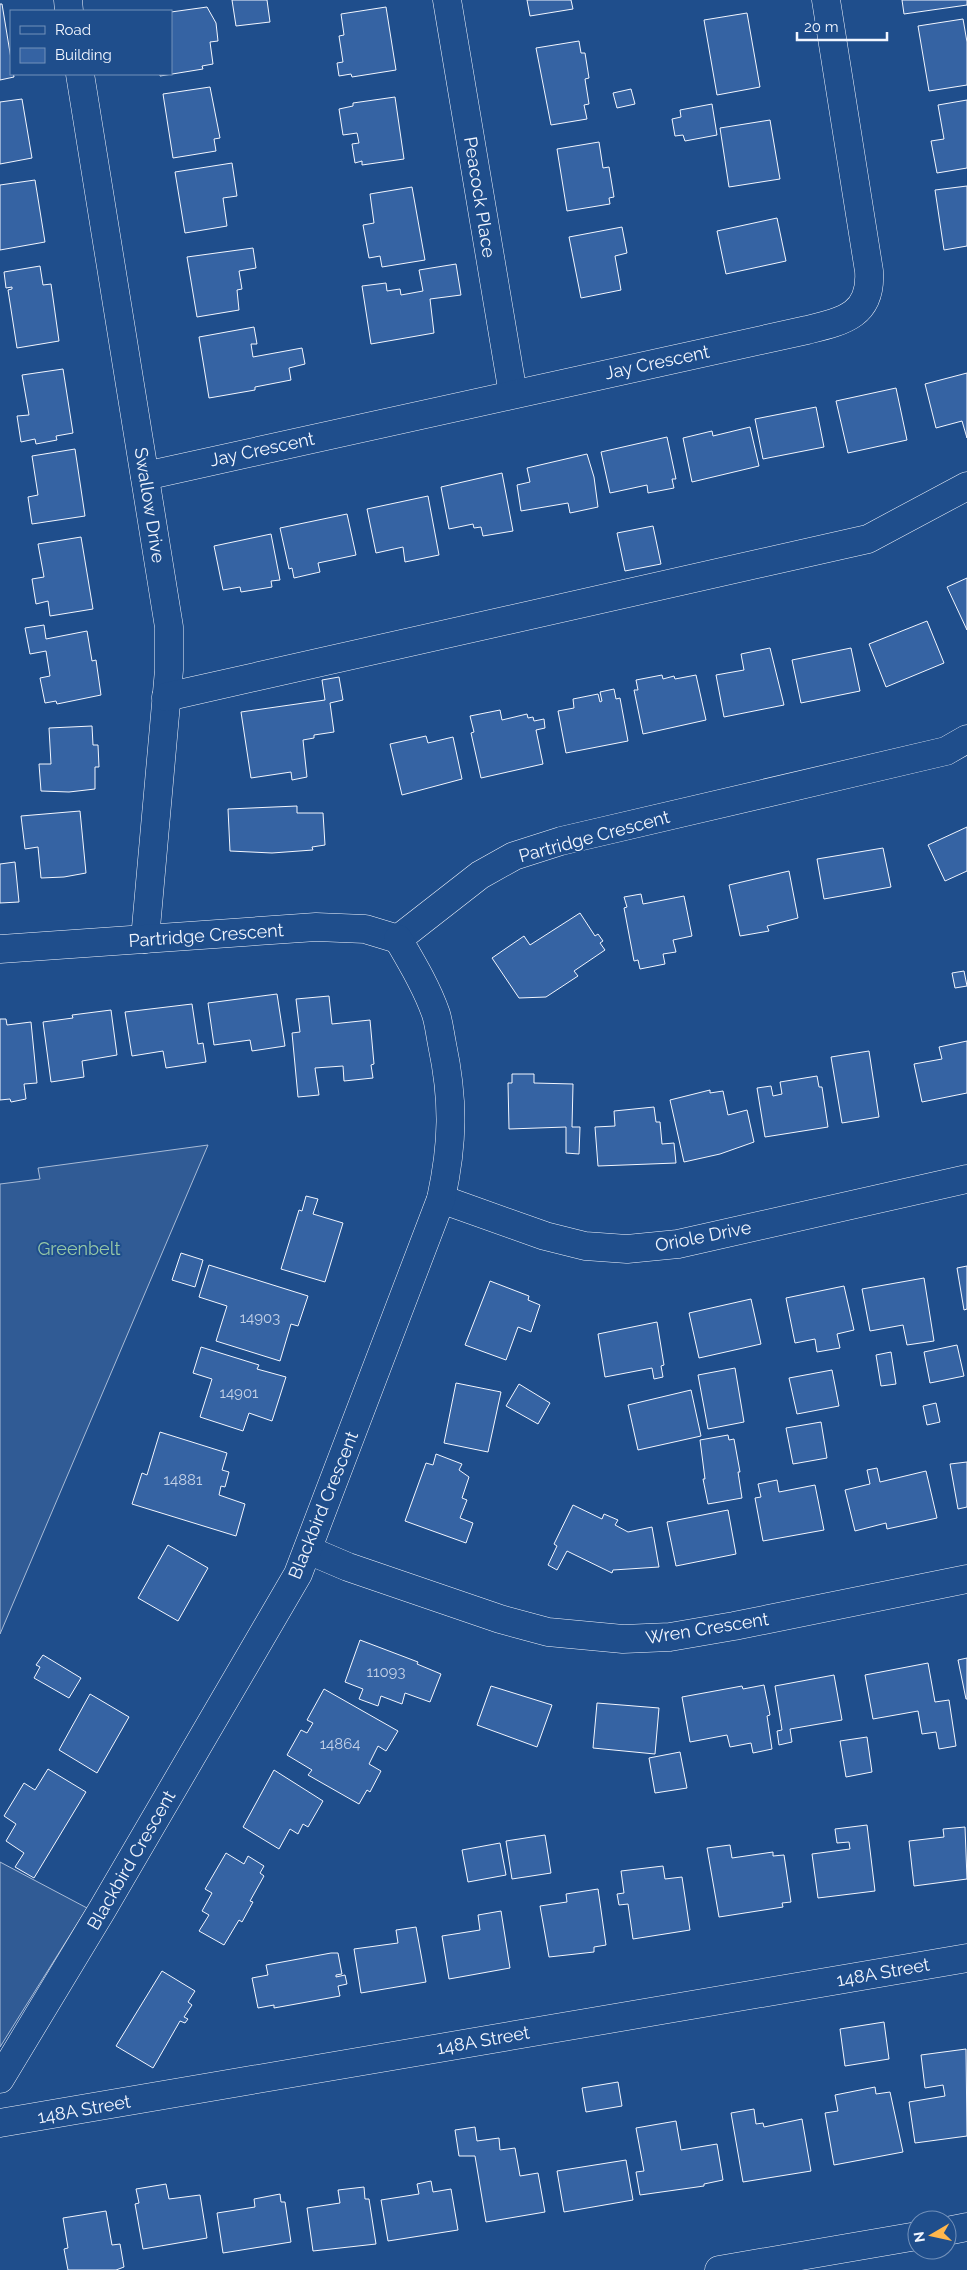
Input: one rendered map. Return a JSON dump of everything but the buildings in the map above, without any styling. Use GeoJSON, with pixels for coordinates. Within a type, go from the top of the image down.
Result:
{"type":"FeatureCollection","features":[{"type":"Feature","properties":{"kind":"street","name":"Peacock Place"},"geometry":{"type":"LineString","coordinates":[[447,0],[513,394]]}},
{"type":"Feature","properties":{"kind":"street","name":"Jay Crescent"},"geometry":{"type":"LineString","coordinates":[[145,476],[833,324],[858,311],[865,300],[870,286],[869,271],[826,0]]}},
{"type":"Feature","properties":{"kind":"street","name":"Swallow Drive"},"geometry":{"type":"LineString","coordinates":[[80,75],[169,627],[170,670],[145,939]]}},
{"type":"Feature","properties":{"kind":"street"},"geometry":{"type":"LineString","coordinates":[[166,697],[868,540],[967,486]]}},
{"type":"Feature","properties":{"kind":"street","name":"Partridge Crescent"},"geometry":{"type":"LineString","coordinates":[[0,949],[316,927],[365,929],[398,939],[480,875],[514,856],[561,841],[946,750],[967,740]]}},
{"type":"Feature","properties":{"kind":"street","name":"Blackbird Crescent"},"geometry":{"type":"LineString","coordinates":[[0,2079],[137,1850],[298,1574],[441,1199],[450,1156],[452,1111],[445,1058],[436,1014],[415,968],[398,939]]}},
{"type":"Feature","properties":{"kind":"street","name":"Oriole Drive"},"geometry":{"type":"LineString","coordinates":[[441,1199],[545,1236],[585,1246],[627,1249],[678,1244],[967,1179]]}},
{"type":"Feature","properties":{"kind":"street","name":"Wren Crescent"},"geometry":{"type":"LineString","coordinates":[[308,1550],[357,1570],[500,1620],[548,1632],[623,1639],[670,1637],[725,1628],[967,1579]]}},
{"type":"Feature","properties":{"kind":"street","name":"148A Street"},"geometry":{"type":"LineString","coordinates":[[0,2123],[967,1958]]}},
{"type":"Feature","properties":{"kind":"street"},"geometry":{"type":"LineString","coordinates":[[719,2270],[907,2238]]}},
{"type":"Feature","properties":{"kind":"shaded area","name":"Greenbelt"},"geometry":{"type":"Polygon","coordinates":[[[208,1145],[0,1634],[0,1184],[40,1179],[38,1168],[208,1145]]]}},
{"type":"Feature","properties":{"kind":"shaded area"},"geometry":{"type":"Polygon","coordinates":[[[0,1862],[87,1908],[0,2047],[0,1862]]]}}]}
